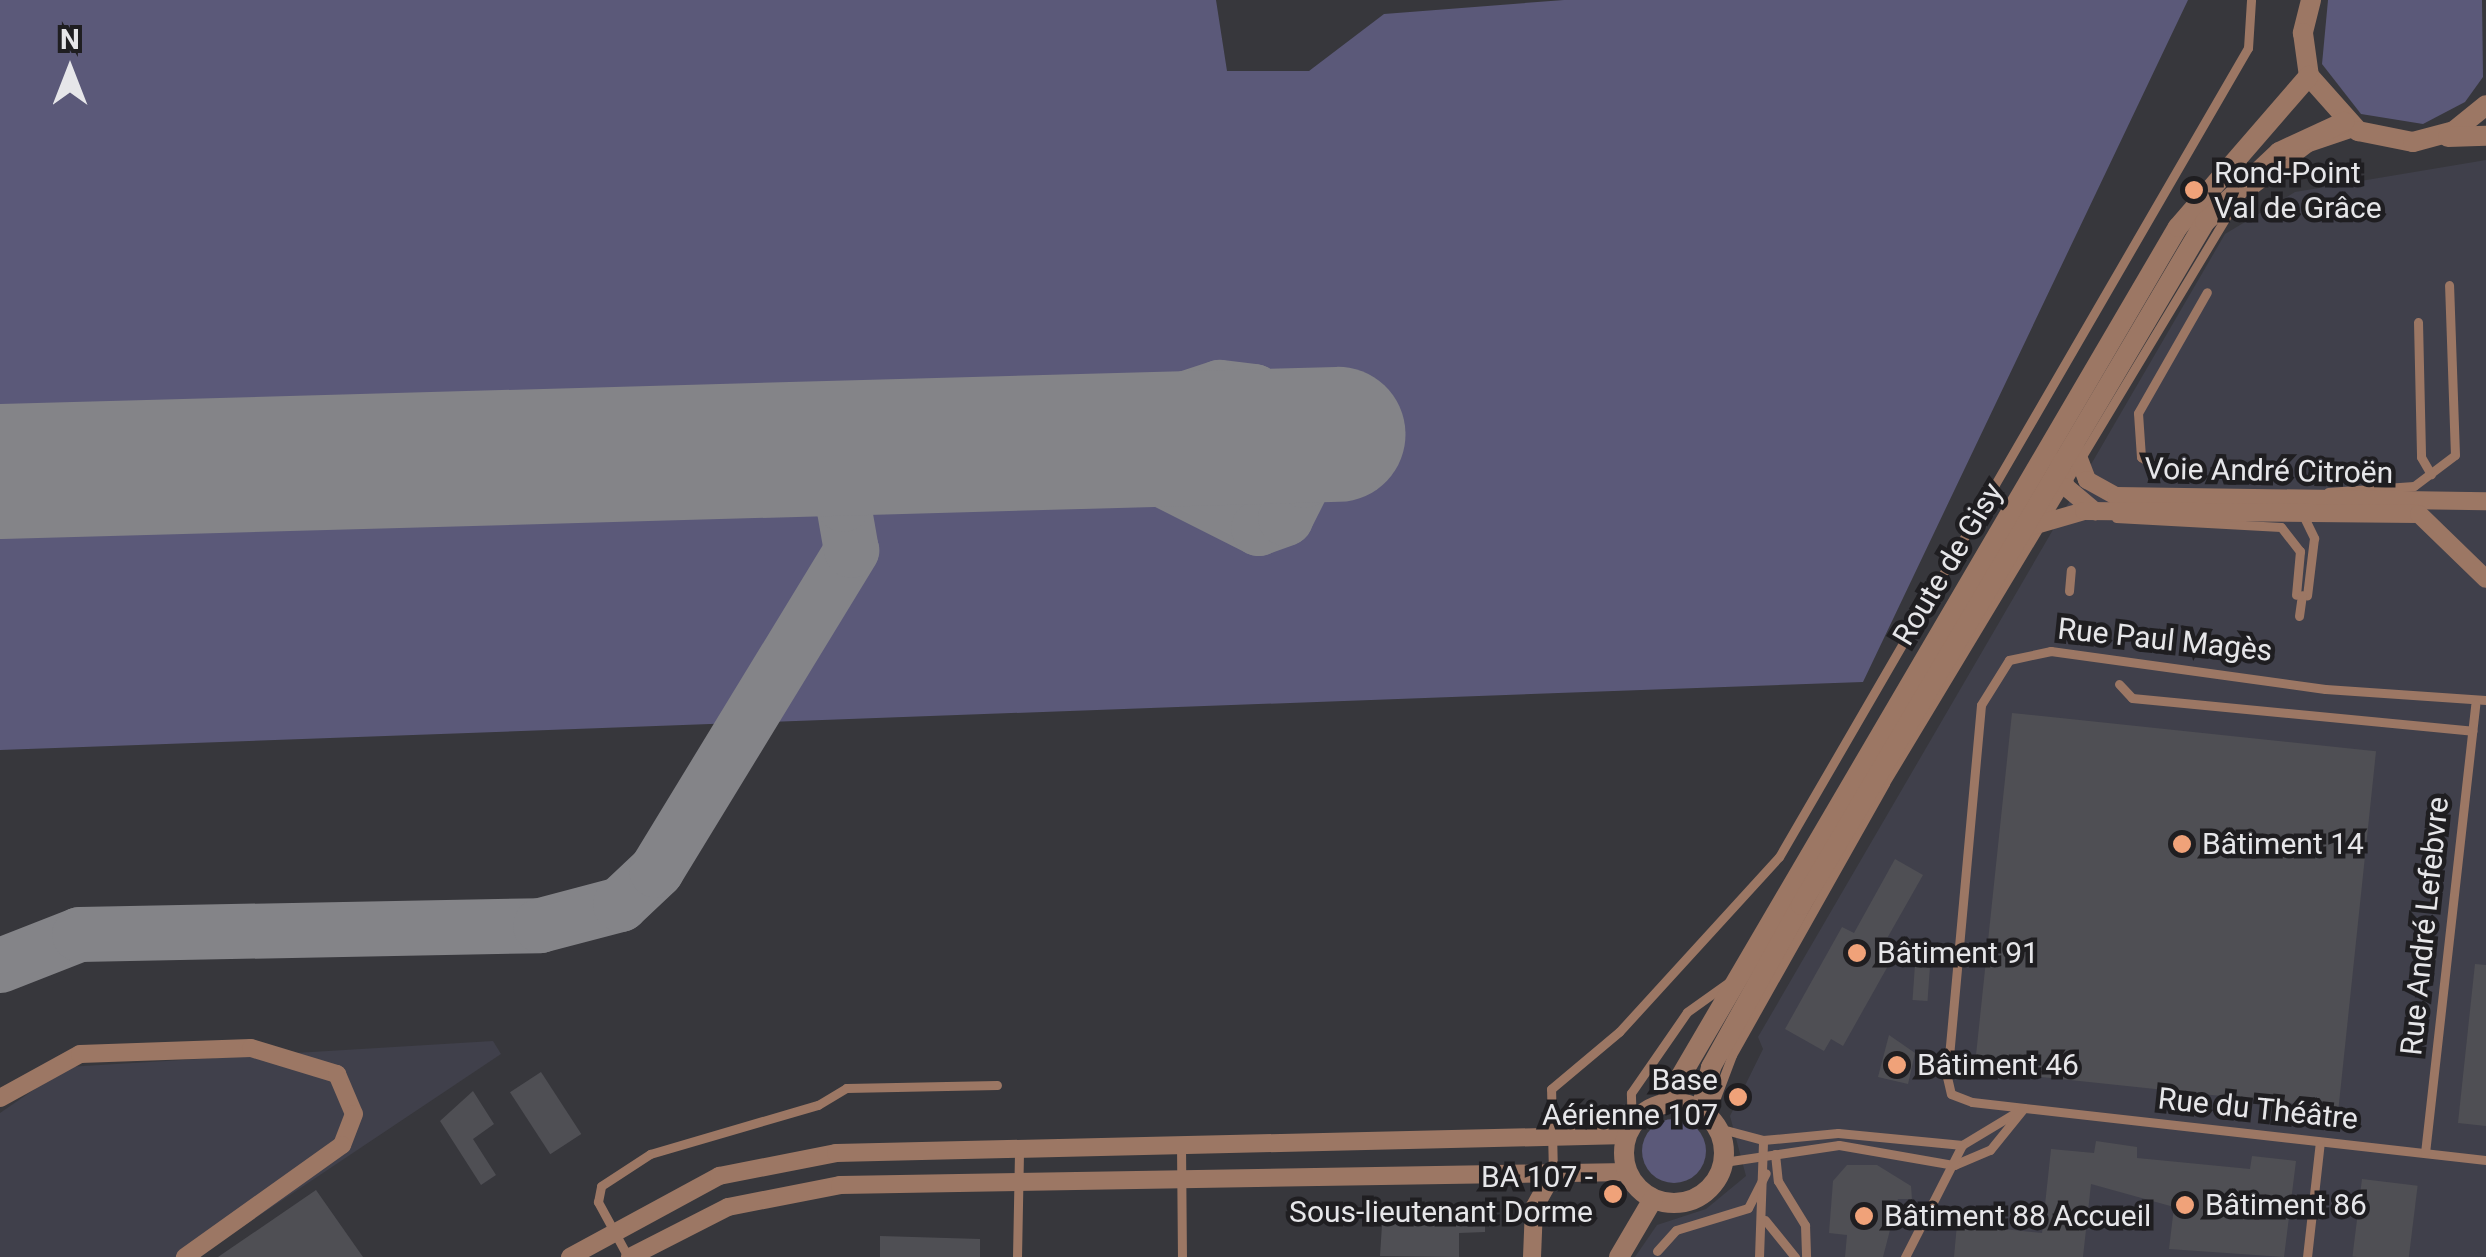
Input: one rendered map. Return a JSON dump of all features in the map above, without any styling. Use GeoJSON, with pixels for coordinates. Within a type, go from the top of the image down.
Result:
{"type":"FeatureCollection","features":[{"type":"Feature","properties":{"kind":"street"},"geometry":{"type":"LineString","coordinates":[[2311,0],[2303,33],[2309,76],[2351,126],[2385,140],[2486,136]]}},
{"type":"Feature","properties":{"kind":"street","name":"Route de Gisy"},"geometry":{"type":"LineString","coordinates":[[1665,1103],[2178,227],[2291,108],[2309,76]]}},
{"type":"Feature","properties":{"kind":"street"},"geometry":{"type":"LineString","coordinates":[[2441,137],[2486,105]]}},
{"type":"Feature","properties":{"kind":"street","name":"Route de Gisy"},"geometry":{"type":"LineString","coordinates":[[1709,1118],[1712,1067],[1801,905],[2070,470],[2205,222],[2280,152],[2351,126]]}},
{"type":"Feature","properties":{"kind":"street"},"geometry":{"type":"LineString","coordinates":[[2056,441],[2095,511]]}},
{"type":"Feature","properties":{"kind":"street","name":"Voie André Citroën"},"geometry":{"type":"LineString","coordinates":[[2070,470],[2116,496],[2298,504],[2486,501]]}},
{"type":"Feature","properties":{"kind":"street"},"geometry":{"type":"LineString","coordinates":[[2038,524],[2095,511],[2298,504],[2419,514],[2482,573]]}},
{"type":"Feature","properties":{"kind":"street"},"geometry":{"type":"LineString","coordinates":[[0,1098],[80,1054],[251,1048],[337,1074],[354,1114],[342,1146],[185,1257]]}},
{"type":"Feature","properties":{"kind":"street"},"geometry":{"type":"LineString","coordinates":[[570,1257],[682,1190],[761,1163],[1019,1146],[1551,1137],[1630,1130],[1665,1103],[1709,1118],[1724,1162],[1698,1198],[1652,1199],[1627,1172],[1630,1130]]}},
{"type":"Feature","properties":{"kind":"street"},"geometry":{"type":"LineString","coordinates":[[629,1257],[728,1207],[786,1193],[1020,1180],[1627,1172]]}},
{"type":"Feature","properties":{"kind":"street"},"geometry":{"type":"LineString","coordinates":[[1532,1257],[1534,1208],[1554,1174]]}},
{"type":"Feature","properties":{"kind":"street"},"geometry":{"type":"LineString","coordinates":[[1620,1257],[1652,1199]]}},
{"type":"Feature","properties":{"kind":"lane"},"geometry":{"type":"LineString","coordinates":[[1554,1174],[1551,1089],[1620,1032],[1780,857],[2248,48],[2251,0]]}},
{"type":"Feature","properties":{"kind":"lane"},"geometry":{"type":"LineString","coordinates":[[2299,616],[2314,538],[2298,504],[2414,486],[2455,456],[2449,285]]}},
{"type":"Feature","properties":{"kind":"lane"},"geometry":{"type":"LineString","coordinates":[[2152,464],[2141,457],[2138,413],[2207,292]]}},
{"type":"Feature","properties":{"kind":"lane"},"geometry":{"type":"LineString","coordinates":[[2418,322],[2421,457],[2432,474]]}},
{"type":"Feature","properties":{"kind":"lane"},"geometry":{"type":"LineString","coordinates":[[2095,511],[2138,522],[2280,527],[2300,550],[2302,595]]}},
{"type":"Feature","properties":{"kind":"lane"},"geometry":{"type":"LineString","coordinates":[[2069,591],[2071,570]]}},
{"type":"Feature","properties":{"kind":"lane","name":"Rue Paul Magès"},"geometry":{"type":"LineString","coordinates":[[2024,1108],[1972,1102],[1951,1094],[1947,1077],[1982,705],[1997,671],[2026,652],[2051,651],[2475,705]]}},
{"type":"Feature","properties":{"kind":"lane"},"geometry":{"type":"LineString","coordinates":[[2118,684],[2132,698],[2472,730]]}},
{"type":"Feature","properties":{"kind":"lane"},"geometry":{"type":"LineString","coordinates":[[2475,705],[2486,700]]}},
{"type":"Feature","properties":{"kind":"lane","name":"Rue André Lefebvre"},"geometry":{"type":"LineString","coordinates":[[2426,1154],[2475,705]]}},
{"type":"Feature","properties":{"kind":"lane"},"geometry":{"type":"LineString","coordinates":[[1630,1130],[1631,1093],[1687,1012],[1739,976]]}},
{"type":"Feature","properties":{"kind":"lane"},"geometry":{"type":"LineString","coordinates":[[629,1257],[598,1202],[601,1186],[691,1135],[818,1105],[846,1088],[997,1085]]}},
{"type":"Feature","properties":{"kind":"lane"},"geometry":{"type":"LineString","coordinates":[[1905,1257],[1962,1146],[2024,1108]]}},
{"type":"Feature","properties":{"kind":"lane"},"geometry":{"type":"LineString","coordinates":[[1724,1162],[1839,1145],[1954,1165],[1990,1150],[2024,1108]]}},
{"type":"Feature","properties":{"kind":"lane","name":"Rue du Théâtre"},"geometry":{"type":"LineString","coordinates":[[2024,1108],[2486,1160]]}},
{"type":"Feature","properties":{"kind":"lane"},"geometry":{"type":"LineString","coordinates":[[1709,1118],[1762,1140],[1838,1133],[1962,1146]]}},
{"type":"Feature","properties":{"kind":"lane"},"geometry":{"type":"LineString","coordinates":[[1762,1140],[1778,1181],[1805,1225],[1806,1257]]}},
{"type":"Feature","properties":{"kind":"lane"},"geometry":{"type":"LineString","coordinates":[[2307,1257],[2320,1142]]}},
{"type":"Feature","properties":{"kind":"lane"},"geometry":{"type":"LineString","coordinates":[[1182,1145],[1182,1257]]}},
{"type":"Feature","properties":{"kind":"lane"},"geometry":{"type":"LineString","coordinates":[[1017,1257],[1019,1146]]}},
{"type":"Feature","properties":{"kind":"lane"},"geometry":{"type":"LineString","coordinates":[[1759,1257],[1770,1155]]}},
{"type":"Feature","properties":{"kind":"lane"},"geometry":{"type":"LineString","coordinates":[[1657,1251],[1666,1235],[1748,1208],[1766,1173]]}},
{"type":"Feature","properties":{"kind":"lane"},"geometry":{"type":"LineString","coordinates":[[1764,1218],[1794,1257]]}},
{"type":"Feature","properties":{"kind":"shaded area"},"geometry":{"type":"Polygon","coordinates":[[[0,0],[1216,0],[1227,71],[1309,71],[1384,14],[1564,0],[2188,0],[1863,682],[0,750],[0,0]]]}},
{"type":"Feature","properties":{"kind":"shaded area"},"geometry":{"type":"Polygon","coordinates":[[[2328,0],[2482,0],[2483,77],[2465,102],[2423,124],[2361,114],[2322,64],[2328,0]]]}},
{"type":"Feature","properties":{"kind":"shaded area"},"geometry":{"type":"Polygon","coordinates":[[[2486,160],[2486,1257],[1635,1257],[1657,1225],[1706,1209],[1746,1176],[1730,1116],[1763,1049],[1758,1037],[2225,234],[2295,192],[2486,160]]]}},
{"type":"Feature","properties":{"kind":"shaded area"},"geometry":{"type":"Polygon","coordinates":[[[493,1041],[501,1054],[197,1257],[0,1257],[0,1113],[67,1067],[493,1041]]]}},
{"type":"Feature","properties":{"kind":"shaded area"},"geometry":{"type":"Polygon","coordinates":[[[1674,1119],[1697,1128],[1706,1151],[1697,1174],[1674,1183],[1651,1174],[1642,1151],[1651,1128],[1674,1119]]]}},
{"type":"Feature","properties":{"kind":"building","name":"Bâtiment 14"},"geometry":{"type":"Polygon","coordinates":[[[2012,713],[2376,751],[2338,1108],[1974,1070],[2012,713]]]}},
{"type":"Feature","properties":{"kind":"building","name":"Bâtiment 91"},"geometry":{"type":"Polygon","coordinates":[[[1895,859],[1923,875],[1881,949],[1893,957],[1843,1046],[1831,1039],[1824,1051],[1785,1029],[1842,927],[1854,933],[1895,859]]]}},
{"type":"Feature","properties":{"kind":"building"},"geometry":{"type":"Polygon","coordinates":[[[2475,964],[2486,965],[2486,1126],[2458,1123],[2475,964]]]}},
{"type":"Feature","properties":{"kind":"building"},"geometry":{"type":"Polygon","coordinates":[[[1915,965],[1930,966],[1928,1001],[1913,1000],[1915,965]]]}},
{"type":"Feature","properties":{"kind":"building","name":"Bâtiment 46"},"geometry":{"type":"Polygon","coordinates":[[[1889,1035],[1915,1053],[1908,1084],[1878,1077],[1889,1035]]]}},
{"type":"Feature","properties":{"kind":"building"},"geometry":{"type":"Polygon","coordinates":[[[541,1072],[581,1134],[550,1154],[510,1092],[541,1072]]]}},
{"type":"Feature","properties":{"kind":"building"},"geometry":{"type":"Polygon","coordinates":[[[473,1091],[494,1124],[473,1139],[496,1175],[481,1185],[440,1121],[473,1091]]]}},
{"type":"Feature","properties":{"kind":"building","name":"Bâtiment 86"},"geometry":{"type":"Polygon","coordinates":[[[2096,1141],[2137,1147],[2137,1158],[2250,1169],[2252,1156],[2296,1161],[2284,1257],[2169,1249],[2174,1207],[2091,1184],[2083,1257],[1954,1257],[1957,1224],[2042,1233],[2051,1149],[2094,1153],[2096,1141]]]}},
{"type":"Feature","properties":{"kind":"building","name":"Bâtiment 88 Accueil"},"geometry":{"type":"Polygon","coordinates":[[[1847,1165],[1877,1165],[1911,1186],[1912,1199],[1898,1199],[1883,1257],[1845,1257],[1847,1235],[1829,1233],[1833,1181],[1847,1165]]]}},
{"type":"Feature","properties":{"kind":"building"},"geometry":{"type":"Polygon","coordinates":[[[2362,1179],[2418,1186],[2409,1257],[2352,1256],[2362,1179]]]}},
{"type":"Feature","properties":{"kind":"building"},"geometry":{"type":"Polygon","coordinates":[[[316,1190],[363,1257],[218,1257],[316,1190]]]}},
{"type":"Feature","properties":{"kind":"building"},"geometry":{"type":"Polygon","coordinates":[[[1485,1208],[1485,1232],[1459,1233],[1459,1257],[1380,1256],[1383,1209],[1485,1208]]]}},
{"type":"Feature","properties":{"kind":"building"},"geometry":{"type":"Polygon","coordinates":[[[880,1236],[980,1239],[980,1257],[880,1257],[880,1236]]]}},
{"type":"Feature","properties":{"kind":"taxiway"},"geometry":{"type":"LineString","coordinates":[[1086,441],[1258,528],[1285,518],[1304,480],[1288,418],[1254,391],[1219,387],[1181,399],[1148,440]]}},
{"type":"Feature","properties":{"kind":"taxiway"},"geometry":{"type":"LineString","coordinates":[[0,965],[79,934],[540,925],[620,904],[656,870],[851,550],[843,504],[825,482],[741,449]]}},
{"type":"Feature","properties":{"kind":"runway"},"geometry":{"type":"LineString","coordinates":[[0,471],[1337,434]]}},
{"type":"Feature","properties":{"kind":"place","name":"Rond-Point Val de Grâce"},"geometry":{"type":"Point","coordinates":[2194,190]}},
{"type":"Feature","properties":{"kind":"place","name":"Bâtiment 14"},"geometry":{"type":"Point","coordinates":[2182,844]}},
{"type":"Feature","properties":{"kind":"place","name":"Bâtiment 91"},"geometry":{"type":"Point","coordinates":[1857,953]}},
{"type":"Feature","properties":{"kind":"place","name":"Bâtiment 46"},"geometry":{"type":"Point","coordinates":[1897,1065]}},
{"type":"Feature","properties":{"kind":"place","name":"Base Aérienne 107"},"geometry":{"type":"Point","coordinates":[1738,1097]}},
{"type":"Feature","properties":{"kind":"place","name":"BA 107 - Sous-lieutenant Dorme"},"geometry":{"type":"Point","coordinates":[1613,1194]}},
{"type":"Feature","properties":{"kind":"place","name":"Bâtiment 86"},"geometry":{"type":"Point","coordinates":[2185,1205]}},
{"type":"Feature","properties":{"kind":"place","name":"Bâtiment 88 Accueil"},"geometry":{"type":"Point","coordinates":[1864,1216]}}]}
